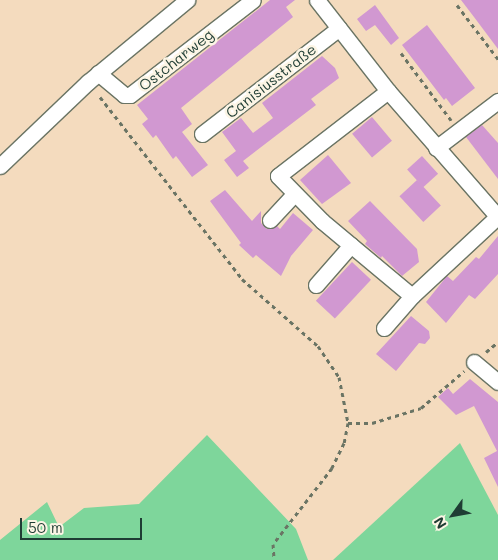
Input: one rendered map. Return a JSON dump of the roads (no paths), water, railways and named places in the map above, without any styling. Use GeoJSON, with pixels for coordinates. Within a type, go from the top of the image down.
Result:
{"type":"FeatureCollection","features":[{"type":"Feature","properties":{"kind":"street"},"geometry":{"type":"LineString","coordinates":[[0,166],[93,77],[187,0]]}},
{"type":"Feature","properties":{"kind":"street","name":"Ostcharweg"},"geometry":{"type":"LineString","coordinates":[[93,77],[124,95],[130,95],[253,0]]}},
{"type":"Feature","properties":{"kind":"street"},"geometry":{"type":"LineString","coordinates":[[317,0],[388,91],[498,217],[412,296],[384,328]]}},
{"type":"Feature","properties":{"kind":"street","name":"Canisiusstraße"},"geometry":{"type":"LineString","coordinates":[[202,134],[339,28]]}},
{"type":"Feature","properties":{"kind":"street"},"geometry":{"type":"LineString","coordinates":[[388,91],[278,176],[294,194],[412,296]]}},
{"type":"Feature","properties":{"kind":"street"},"geometry":{"type":"LineString","coordinates":[[436,148],[498,101]]}},
{"type":"Feature","properties":{"kind":"street"},"geometry":{"type":"LineString","coordinates":[[270,220],[294,194]]}},
{"type":"Feature","properties":{"kind":"street"},"geometry":{"type":"LineString","coordinates":[[316,285],[351,245]]}},
{"type":"Feature","properties":{"kind":"street"},"geometry":{"type":"LineString","coordinates":[[474,362],[498,382]]}}]}
